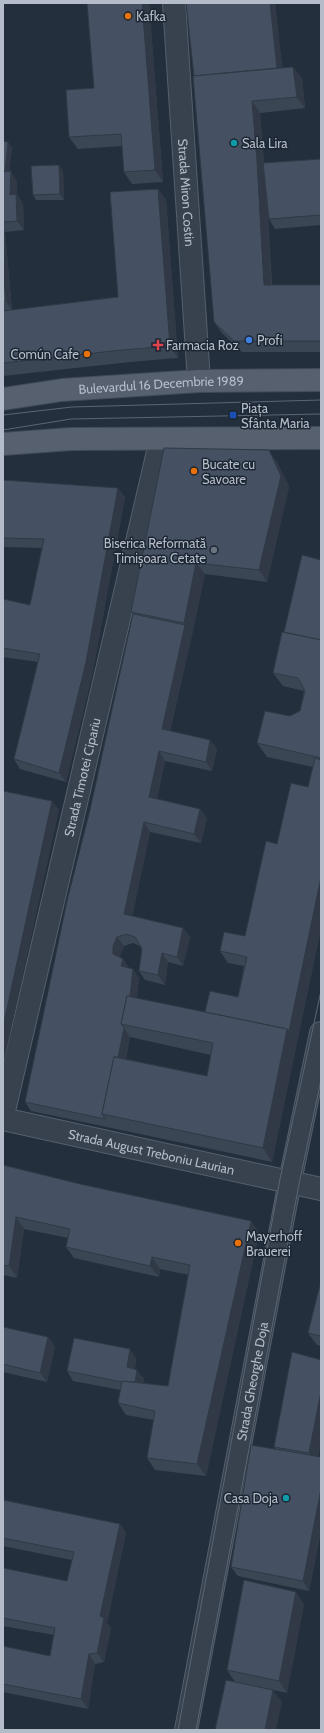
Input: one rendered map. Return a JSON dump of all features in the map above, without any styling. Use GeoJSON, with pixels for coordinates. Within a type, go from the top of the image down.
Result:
{"type":"FeatureCollection","features":[{"type":"Feature","properties":{"kind":"main road","name":"Bulevardul 16 Decembrie 1989"},"geometry":{"type":"LineString","coordinates":[[3,399],[62,390],[199,381],[321,380]]}},
{"type":"Feature","properties":{"kind":"main road"},"geometry":{"type":"LineString","coordinates":[[3,444],[71,439],[321,438]]}},
{"type":"Feature","properties":{"kind":"street","name":"Strada Miron Costin"},"geometry":{"type":"LineString","coordinates":[[174,3],[199,381]]}},
{"type":"Feature","properties":{"kind":"street","name":"Strada Timotei Cipariu"},"geometry":{"type":"LineString","coordinates":[[3,1115],[161,439]]}},
{"type":"Feature","properties":{"kind":"street","name":"Strada Gheorghe Doja"},"geometry":{"type":"LineString","coordinates":[[186,1730],[294,1183],[321,1033]]}},
{"type":"Feature","properties":{"kind":"street","name":"Strada August Treboniu Laurian"},"geometry":{"type":"LineString","coordinates":[[3,1119],[321,1189]]}},
{"type":"Feature","properties":{"kind":"building"},"geometry":{"type":"Polygon","coordinates":[[[87,3],[142,3],[155,170],[124,172],[121,134],[69,137],[66,90],[94,88],[87,3]]]}},
{"type":"Feature","properties":{"kind":"building"},"geometry":{"type":"Polygon","coordinates":[[[186,3],[270,3],[277,68],[194,76],[186,3]]]}},
{"type":"Feature","properties":{"kind":"building"},"geometry":{"type":"Polygon","coordinates":[[[293,67],[297,97],[252,101],[264,285],[321,285],[321,341],[234,341],[214,322],[193,76],[293,67]]]}},
{"type":"Feature","properties":{"kind":"building"},"geometry":{"type":"Polygon","coordinates":[[[3,141],[8,142],[5,171],[3,171],[3,141]]]}},
{"type":"Feature","properties":{"kind":"building"},"geometry":{"type":"Polygon","coordinates":[[[321,159],[321,215],[269,219],[263,163],[321,159]]]}},
{"type":"Feature","properties":{"kind":"building"},"geometry":{"type":"Polygon","coordinates":[[[59,165],[60,194],[33,195],[31,166],[59,165]]]}},
{"type":"Feature","properties":{"kind":"building"},"geometry":{"type":"Polygon","coordinates":[[[11,171],[10,195],[16,194],[17,221],[3,222],[3,172],[11,171]]]}},
{"type":"Feature","properties":{"kind":"building"},"geometry":{"type":"Polygon","coordinates":[[[158,189],[170,346],[3,363],[3,311],[118,297],[110,192],[158,189]]]}},
{"type":"Feature","properties":{"kind":"building"},"geometry":{"type":"Polygon","coordinates":[[[3,270],[6,301],[3,302],[3,270]]]}},
{"type":"Feature","properties":{"kind":"building","name":"Biserica Reformată Timișoara Cetate"},"geometry":{"type":"Polygon","coordinates":[[[164,448],[269,450],[281,476],[259,570],[196,563],[184,623],[131,612],[164,448]]]}},
{"type":"Feature","properties":{"kind":"building"},"geometry":{"type":"Polygon","coordinates":[[[3,480],[118,488],[86,662],[59,773],[14,759],[40,654],[3,648],[3,599],[30,605],[44,539],[3,538],[3,480]]]}},
{"type":"Feature","properties":{"kind":"building"},"geometry":{"type":"Polygon","coordinates":[[[302,555],[321,560],[321,640],[284,632],[302,555]]]}},
{"type":"Feature","properties":{"kind":"building"},"geometry":{"type":"Polygon","coordinates":[[[133,614],[185,625],[162,729],[210,740],[206,762],[159,751],[149,797],[200,809],[194,834],[144,822],[124,914],[183,928],[177,957],[162,953],[158,975],[139,971],[142,949],[135,937],[127,934],[117,937],[113,946],[113,954],[123,959],[121,966],[133,969],[130,996],[127,996],[121,1024],[124,1028],[118,1057],[114,1057],[102,1114],[105,1119],[25,1102],[67,901],[90,810],[133,614]]]}},
{"type":"Feature","properties":{"kind":"building"},"geometry":{"type":"Polygon","coordinates":[[[282,632],[321,640],[321,758],[257,743],[265,711],[290,716],[300,711],[305,691],[298,678],[273,673],[282,632]]]}},
{"type":"Feature","properties":{"kind":"building"},"geometry":{"type":"Polygon","coordinates":[[[315,758],[321,760],[321,877],[289,1031],[287,1029],[205,1012],[210,991],[238,997],[247,957],[220,951],[224,932],[245,936],[266,841],[277,844],[291,783],[308,787],[315,758]]]}},
{"type":"Feature","properties":{"kind":"building"},"geometry":{"type":"Polygon","coordinates":[[[3,791],[52,801],[3,1027],[3,791]]]}},
{"type":"Feature","properties":{"kind":"building"},"geometry":{"type":"Polygon","coordinates":[[[127,996],[287,1029],[263,1148],[102,1114],[114,1057],[207,1076],[213,1043],[121,1024],[127,996]]]}},
{"type":"Feature","properties":{"kind":"building"},"geometry":{"type":"Polygon","coordinates":[[[3,1165],[80,1184],[251,1221],[197,1464],[147,1458],[155,1411],[118,1403],[122,1381],[168,1386],[190,1265],[152,1257],[150,1266],[66,1247],[70,1229],[16,1217],[9,1266],[3,1265],[3,1165]]]}},
{"type":"Feature","properties":{"kind":"building"},"geometry":{"type":"Polygon","coordinates":[[[321,1281],[321,1336],[308,1333],[321,1281]]]}},
{"type":"Feature","properties":{"kind":"building"},"geometry":{"type":"Polygon","coordinates":[[[3,1327],[48,1337],[40,1373],[3,1364],[3,1327]]]}},
{"type":"Feature","properties":{"kind":"building"},"geometry":{"type":"Polygon","coordinates":[[[74,1338],[130,1349],[127,1367],[137,1370],[135,1382],[122,1382],[67,1371],[74,1338]]]}},
{"type":"Feature","properties":{"kind":"building"},"geometry":{"type":"Polygon","coordinates":[[[292,1352],[321,1360],[321,1396],[309,1453],[274,1447],[292,1352]]]}},
{"type":"Feature","properties":{"kind":"building","name":"Casa Doja"},"geometry":{"type":"Polygon","coordinates":[[[251,1445],[321,1457],[321,1489],[303,1581],[231,1567],[251,1445]]]}},
{"type":"Feature","properties":{"kind":"building"},"geometry":{"type":"Polygon","coordinates":[[[3,1500],[120,1524],[100,1616],[104,1618],[97,1653],[89,1654],[81,1699],[3,1684],[3,1646],[50,1656],[55,1628],[3,1618],[3,1568],[67,1581],[74,1552],[3,1538],[3,1500]]]}},
{"type":"Feature","properties":{"kind":"building"},"geometry":{"type":"Polygon","coordinates":[[[244,1580],[296,1592],[279,1681],[227,1670],[244,1580]]]}},
{"type":"Feature","properties":{"kind":"building"},"geometry":{"type":"Polygon","coordinates":[[[226,1680],[273,1690],[265,1730],[215,1730],[226,1680]]]}},
{"type":"Feature","properties":{"kind":"tram line"},"geometry":{"type":"LineString","coordinates":[[3,415],[72,407],[321,400]]}},
{"type":"Feature","properties":{"kind":"tram line"},"geometry":{"type":"LineString","coordinates":[[3,430],[71,419],[321,414]]}},
{"type":"Feature","properties":{"kind":"tram line"},"geometry":{"type":"LineString","coordinates":[[178,1730],[280,1179],[321,991]]}},
{"type":"Feature","properties":{"kind":"tram line"},"geometry":{"type":"LineString","coordinates":[[196,1730],[299,1184],[321,1080]]}},
{"type":"Feature","properties":{"kind":"place","name":"Kafka"},"geometry":{"type":"Point","coordinates":[128,16]}},
{"type":"Feature","properties":{"kind":"place","name":"Sala Lira"},"geometry":{"type":"Point","coordinates":[234,143]}},
{"type":"Feature","properties":{"kind":"place","name":"Profi"},"geometry":{"type":"Point","coordinates":[249,340]}},
{"type":"Feature","properties":{"kind":"place","name":"Farmacia Roz"},"geometry":{"type":"Point","coordinates":[158,345]}},
{"type":"Feature","properties":{"kind":"place","name":"Común Cafe"},"geometry":{"type":"Point","coordinates":[87,354]}},
{"type":"Feature","properties":{"kind":"place","name":"Piața Sfânta Maria"},"geometry":{"type":"Point","coordinates":[233,415]}},
{"type":"Feature","properties":{"kind":"place","name":"Bucate cu Savoare"},"geometry":{"type":"Point","coordinates":[194,471]}},
{"type":"Feature","properties":{"kind":"place","name":"Biserica Reformată Timișoara Cetate"},"geometry":{"type":"Point","coordinates":[214,550]}},
{"type":"Feature","properties":{"kind":"place","name":"Mayerhoff Brauerei"},"geometry":{"type":"Point","coordinates":[238,1243]}},
{"type":"Feature","properties":{"kind":"place","name":"Casa Doja"},"geometry":{"type":"Point","coordinates":[286,1498]}}]}
